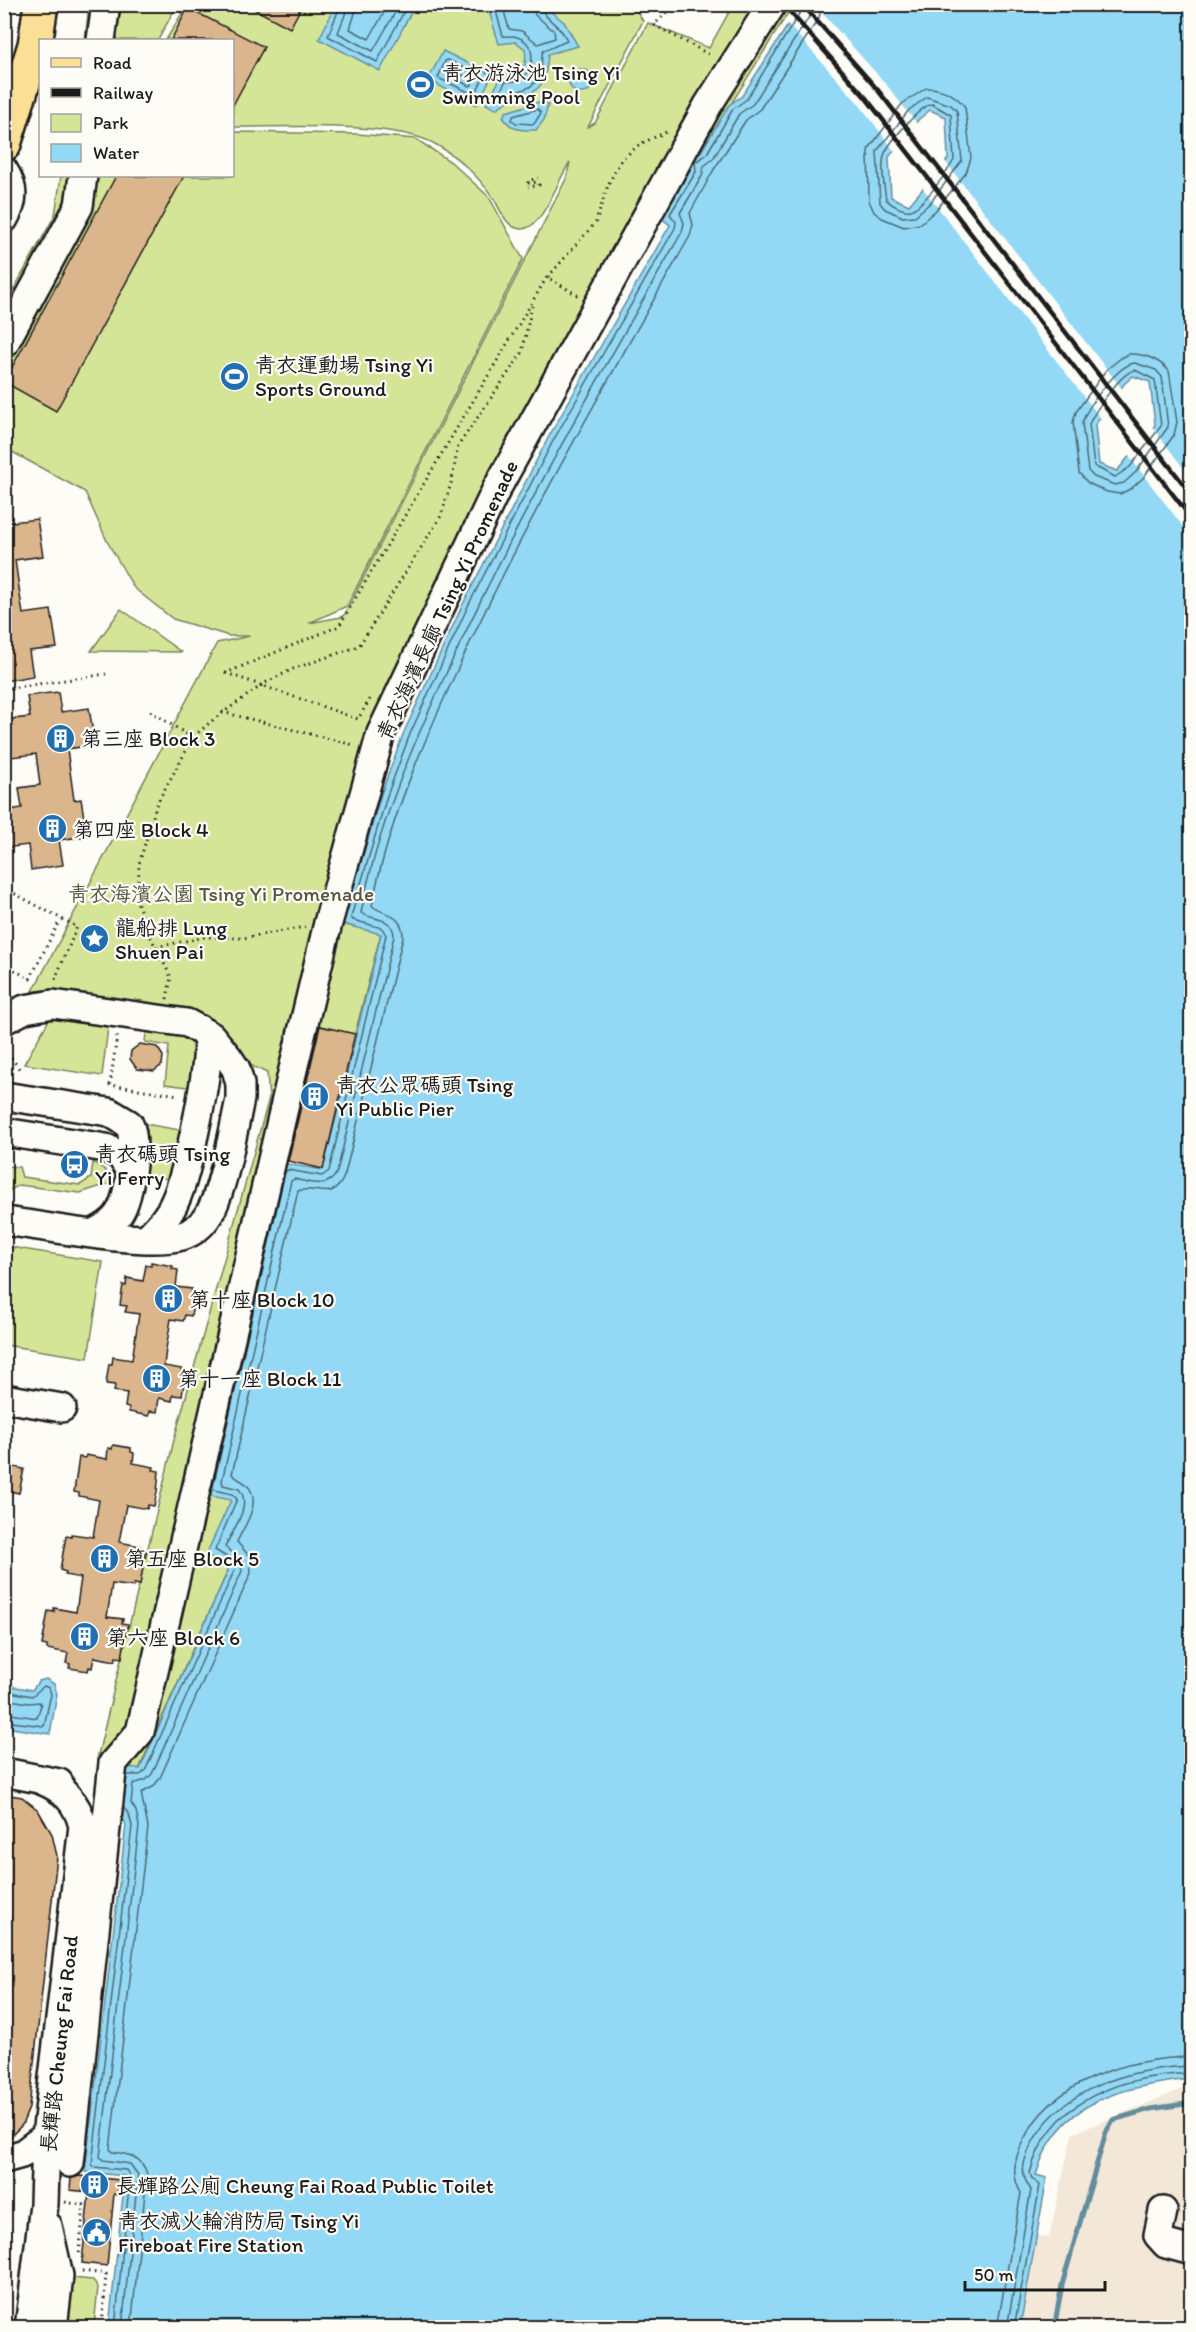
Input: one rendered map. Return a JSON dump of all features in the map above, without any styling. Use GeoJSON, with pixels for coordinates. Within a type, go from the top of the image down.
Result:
{"type":"FeatureCollection","features":[{"type":"Feature","properties":{"kind":"main road"},"geometry":{"type":"LineString","coordinates":[[4,144],[35,45],[41,4]]}},
{"type":"Feature","properties":{"kind":"street"},"geometry":{"type":"LineString","coordinates":[[101,39],[106,4]]}},
{"type":"Feature","properties":{"kind":"street","name":"青衣海濱長廊 Tsing Yi Promenade"},"geometry":{"type":"LineString","coordinates":[[69,2163],[113,1763],[140,1732],[328,923],[381,733],[496,490],[708,105],[771,6]]}},
{"type":"Feature","properties":{"kind":"street"},"geometry":{"type":"LineString","coordinates":[[4,171],[10,182],[8,211]]}},
{"type":"Feature","properties":{"kind":"street"},"geometry":{"type":"LineString","coordinates":[[4,344],[79,206],[83,177]]}},
{"type":"Feature","properties":{"kind":"street"},"geometry":{"type":"LineString","coordinates":[[4,1020],[25,1009],[53,1004],[187,1023],[199,1028],[221,1047],[236,1069],[240,1084],[240,1099],[215,1204],[201,1225],[192,1232],[159,1238],[94,1233],[4,1221]]}},
{"type":"Feature","properties":{"kind":"street"},"geometry":{"type":"LineString","coordinates":[[159,1238],[180,1188],[208,1063],[207,1037],[199,1028]]}},
{"type":"Feature","properties":{"kind":"street"},"geometry":{"type":"LineString","coordinates":[[4,1096],[96,1110],[119,1116],[129,1124],[133,1132],[132,1160],[124,1204],[118,1215],[107,1226],[94,1233]]}},
{"type":"Feature","properties":{"kind":"street"},"geometry":{"type":"LineString","coordinates":[[4,1110],[108,1127],[126,1137],[132,1160]]}},
{"type":"Feature","properties":{"kind":"street"},"geometry":{"type":"LineString","coordinates":[[4,1132],[106,1148],[132,1160]]}},
{"type":"Feature","properties":{"kind":"street"},"geometry":{"type":"LineString","coordinates":[[4,1398],[62,1408]]}},
{"type":"Feature","properties":{"kind":"street","name":"長輝路 Cheung Fai Road"},"geometry":{"type":"LineString","coordinates":[[4,1772],[41,1780],[59,1788],[73,1800],[83,1826],[46,2136],[44,2204],[29,2328]]}},
{"type":"Feature","properties":{"kind":"street"},"geometry":{"type":"LineString","coordinates":[[4,2159],[22,2154],[46,2136]]}},
{"type":"Feature","properties":{"kind":"street"},"geometry":{"type":"LineString","coordinates":[[44,2204],[59,2276],[53,2328]]}},
{"type":"Feature","properties":{"kind":"street"},"geometry":{"type":"LineString","coordinates":[[1163,2211],[1158,2235],[1166,2244],[1191,2251]]}},
{"type":"Feature","properties":{"kind":"path"},"geometry":{"type":"LineString","coordinates":[[675,4],[654,25],[713,57]]}},
{"type":"Feature","properties":{"kind":"path"},"geometry":{"type":"LineString","coordinates":[[358,719],[226,673],[339,626],[547,277],[596,222],[608,185],[621,160],[640,144],[669,130]]}},
{"type":"Feature","properties":{"kind":"path"},"geometry":{"type":"LineString","coordinates":[[528,187],[539,185],[538,182],[528,183],[538,178]]}},
{"type":"Feature","properties":{"kind":"path"},"geometry":{"type":"LineString","coordinates":[[547,277],[583,298]]}},
{"type":"Feature","properties":{"kind":"path"},"geometry":{"type":"LineString","coordinates":[[167,1000],[171,977],[138,904],[138,864],[157,803],[194,739],[222,712],[261,685],[293,669],[359,646],[441,516],[452,480],[458,446],[522,353],[531,308],[538,293]]}},
{"type":"Feature","properties":{"kind":"path"},"geometry":{"type":"LineString","coordinates":[[4,688],[106,674]]}},
{"type":"Feature","properties":{"kind":"path"},"geometry":{"type":"LineString","coordinates":[[150,711],[194,739]]}},
{"type":"Feature","properties":{"kind":"path"},"geometry":{"type":"LineString","coordinates":[[222,712],[376,751]]}},
{"type":"Feature","properties":{"kind":"path"},"geometry":{"type":"LineString","coordinates":[[4,888],[77,927],[52,985]]}},
{"type":"Feature","properties":{"kind":"path"},"geometry":{"type":"LineString","coordinates":[[4,964],[30,979],[60,920]]}},
{"type":"Feature","properties":{"kind":"path"},"geometry":{"type":"LineString","coordinates":[[156,947],[205,937],[243,938],[328,923]]}},
{"type":"Feature","properties":{"kind":"path"},"geometry":{"type":"LineString","coordinates":[[119,1014],[110,1085],[187,1096]]}},
{"type":"Feature","properties":{"kind":"path"},"geometry":{"type":"LineString","coordinates":[[4,1048],[21,1071]]}},
{"type":"Feature","properties":{"kind":"path"},"geometry":{"type":"LineString","coordinates":[[69,2163],[66,2170],[64,2201],[84,2205],[79,2260]]}},
{"type":"Feature","properties":{"kind":"path"},"geometry":{"type":"LineString","coordinates":[[77,2271],[106,2274],[102,2328]]}},
{"type":"Feature","properties":{"kind":"shaded area"},"geometry":{"type":"Polygon","coordinates":[[[1187,2087],[1191,2088],[1192,2267],[1186,2274],[1182,2327],[1020,2328],[1036,2236],[1049,2238],[1072,2134],[1187,2087]]]}},
{"type":"Feature","properties":{"kind":"green space"},"geometry":{"type":"Polygon","coordinates":[[[89,5],[177,5],[159,39],[85,39],[89,5]]]}},
{"type":"Feature","properties":{"kind":"green space","name":"青衣海濱公園 Tsing Yi Promenade"},"geometry":{"type":"Polygon","coordinates":[[[187,5],[625,5],[637,11],[643,21],[588,127],[595,123],[648,23],[709,48],[733,5],[793,5],[701,152],[696,149],[691,169],[632,266],[536,443],[407,706],[389,750],[336,923],[381,933],[355,1034],[308,1024],[205,1495],[232,1500],[207,1554],[230,1566],[139,1769],[97,1759],[175,1436],[269,1098],[267,1073],[202,1043],[195,1088],[165,1084],[169,1046],[145,1042],[147,1025],[166,1026],[117,1004],[87,994],[53,990],[33,991],[217,643],[250,636],[229,636],[173,619],[134,588],[107,541],[85,492],[5,448],[5,305],[55,215],[61,177],[234,177],[234,132],[357,134],[416,139],[451,162],[489,197],[523,259],[347,606],[309,623],[341,617],[345,614],[566,179],[570,162],[550,201],[536,221],[529,227],[515,228],[503,216],[495,201],[474,174],[451,154],[417,137],[393,132],[337,127],[234,127],[234,39],[167,39],[187,5]]]}},
{"type":"Feature","properties":{"kind":"green space"},"geometry":{"type":"Polygon","coordinates":[[[121,609],[181,652],[91,651],[121,609]]]}},
{"type":"Feature","properties":{"kind":"green space"},"geometry":{"type":"Polygon","coordinates":[[[54,1011],[77,1014],[76,1023],[97,1025],[99,1017],[109,1019],[102,1076],[24,1064],[54,1011]]]}},
{"type":"Feature","properties":{"kind":"green space"},"geometry":{"type":"Polygon","coordinates":[[[139,1123],[186,1131],[174,1180],[141,1174],[147,1132],[139,1123]]]}},
{"type":"Feature","properties":{"kind":"green space"},"geometry":{"type":"Polygon","coordinates":[[[93,1162],[105,1170],[111,1183],[80,1193],[19,1185],[5,1193],[5,1166],[19,1167],[22,1177],[80,1185],[91,1178],[93,1162]]]}},
{"type":"Feature","properties":{"kind":"green space"},"geometry":{"type":"Polygon","coordinates":[[[10,1247],[103,1262],[88,1358],[5,1345],[5,1285],[10,1247]]]}},
{"type":"Feature","properties":{"kind":"green space"},"geometry":{"type":"Polygon","coordinates":[[[71,2278],[92,2280],[98,2287],[94,2327],[65,2328],[71,2278]]]}},
{"type":"Feature","properties":{"kind":"water"},"geometry":{"type":"Polygon","coordinates":[[[541,4],[564,22],[578,46],[548,54],[546,71],[538,88],[496,109],[486,104],[503,74],[516,75],[521,70],[525,64],[526,53],[525,49],[516,42],[499,44],[487,5],[541,4]]]}},
{"type":"Feature","properties":{"kind":"water"},"geometry":{"type":"Polygon","coordinates":[[[336,5],[415,5],[380,71],[319,39],[336,5]]]}},
{"type":"Feature","properties":{"kind":"water"},"geometry":{"type":"Polygon","coordinates":[[[801,5],[1191,5],[1191,2079],[1141,2087],[1117,2093],[1096,2102],[1077,2113],[1060,2129],[1046,2149],[1036,2175],[1047,2178],[1020,2327],[109,2327],[125,2176],[85,2172],[126,1825],[120,1812],[121,1766],[140,1769],[230,1566],[206,1555],[231,1500],[205,1495],[281,1163],[323,1170],[381,934],[343,924],[381,794],[404,732],[463,604],[548,438],[670,225],[661,218],[691,169],[686,166],[696,149],[701,152],[729,105],[742,96],[801,5]],[[930,110],[919,119],[889,157],[891,197],[909,205],[948,159],[946,117],[930,110]],[[1133,376],[1124,384],[1095,425],[1099,464],[1117,471],[1155,425],[1150,382],[1133,376]]]}},
{"type":"Feature","properties":{"kind":"water"},"geometry":{"type":"Polygon","coordinates":[[[443,51],[492,75],[477,105],[428,80],[443,51]]]}},
{"type":"Feature","properties":{"kind":"water"},"geometry":{"type":"Polygon","coordinates":[[[581,69],[586,70],[592,76],[592,86],[586,92],[581,93],[576,92],[570,86],[569,81],[570,76],[576,70],[581,69]]]}},
{"type":"Feature","properties":{"kind":"water"},"geometry":{"type":"Polygon","coordinates":[[[542,101],[548,105],[544,120],[536,130],[521,130],[513,127],[503,117],[506,112],[542,101]]]}},
{"type":"Feature","properties":{"kind":"water"},"geometry":{"type":"Polygon","coordinates":[[[46,1679],[54,1684],[57,1694],[50,1734],[5,1727],[5,1685],[32,1690],[39,1681],[46,1679]]]}},
{"type":"Feature","properties":{"kind":"pier"},"geometry":{"type":"Polygon","coordinates":[[[797,4],[815,5],[885,83],[918,125],[896,153],[859,104],[786,22],[797,4]]]}},
{"type":"Feature","properties":{"kind":"pier"},"geometry":{"type":"Polygon","coordinates":[[[944,160],[1123,390],[1102,420],[922,187],[944,160]]]}},
{"type":"Feature","properties":{"kind":"pier"},"geometry":{"type":"Polygon","coordinates":[[[1151,425],[1191,478],[1191,537],[1128,455],[1151,425]]]}},
{"type":"Feature","properties":{"kind":"building"},"geometry":{"type":"Polygon","coordinates":[[[245,4],[303,4],[290,28],[245,4]]]}},
{"type":"Feature","properties":{"kind":"building"},"geometry":{"type":"Polygon","coordinates":[[[188,8],[264,47],[234,103],[234,39],[172,39],[188,8]]]}},
{"type":"Feature","properties":{"kind":"building"},"geometry":{"type":"Polygon","coordinates":[[[115,177],[183,177],[56,411],[4,382],[115,177]]]}},
{"type":"Feature","properties":{"kind":"building"},"geometry":{"type":"Polygon","coordinates":[[[37,519],[43,556],[15,560],[20,595],[23,614],[51,610],[57,648],[29,651],[33,676],[4,681],[4,523],[37,519]]]}},
{"type":"Feature","properties":{"kind":"building"},"geometry":{"type":"Polygon","coordinates":[[[58,692],[61,712],[89,708],[95,745],[67,749],[74,800],[81,799],[87,836],[59,840],[63,865],[31,870],[28,845],[4,848],[4,811],[22,808],[19,788],[40,785],[36,754],[11,757],[5,720],[30,717],[27,696],[58,692]]]}},
{"type":"Feature","properties":{"kind":"building","name":"青衣公眾碼頭 Tsing Yi Public Pier"},"geometry":{"type":"Polygon","coordinates":[[[320,1026],[355,1034],[323,1169],[288,1161],[320,1026]]]}},
{"type":"Feature","properties":{"kind":"building"},"geometry":{"type":"Polygon","coordinates":[[[140,1044],[157,1047],[163,1056],[162,1065],[154,1071],[137,1069],[130,1059],[131,1051],[140,1044]]]}},
{"type":"Feature","properties":{"kind":"building"},"geometry":{"type":"Polygon","coordinates":[[[151,1262],[173,1266],[172,1269],[178,1270],[176,1287],[192,1289],[191,1296],[195,1296],[191,1316],[185,1315],[183,1321],[171,1319],[166,1349],[164,1366],[182,1369],[181,1376],[185,1376],[182,1396],[173,1395],[172,1401],[159,1398],[157,1412],[150,1411],[149,1416],[129,1412],[129,1408],[125,1407],[127,1393],[114,1391],[115,1385],[106,1384],[109,1364],[112,1364],[113,1357],[132,1360],[139,1314],[125,1312],[127,1306],[120,1305],[123,1285],[126,1286],[127,1278],[143,1281],[146,1265],[151,1266],[151,1262]]]}},
{"type":"Feature","properties":{"kind":"building"},"geometry":{"type":"Polygon","coordinates":[[[113,1445],[131,1448],[131,1452],[134,1453],[133,1463],[154,1467],[153,1470],[159,1471],[157,1492],[154,1506],[148,1505],[147,1509],[126,1505],[119,1542],[140,1546],[140,1549],[146,1550],[140,1585],[134,1584],[134,1587],[112,1584],[107,1617],[123,1619],[122,1623],[128,1624],[122,1658],[116,1657],[115,1661],[94,1657],[92,1668],[89,1667],[88,1671],[69,1668],[70,1664],[66,1663],[68,1653],[47,1649],[47,1646],[42,1645],[48,1611],[54,1612],[54,1608],[76,1612],[81,1578],[65,1575],[66,1572],[60,1570],[66,1536],[72,1537],[72,1534],[93,1537],[99,1500],[79,1496],[79,1493],[74,1492],[79,1457],[85,1458],[86,1455],[107,1459],[108,1448],[112,1449],[113,1445]]]}},
{"type":"Feature","properties":{"kind":"building"},"geometry":{"type":"Polygon","coordinates":[[[4,1465],[24,1469],[19,1493],[4,1490],[4,1465]]]}},
{"type":"Feature","properties":{"kind":"building"},"geometry":{"type":"Polygon","coordinates":[[[4,1794],[22,1797],[38,1810],[52,1834],[57,1856],[29,2108],[22,2125],[4,2143],[4,1794]]]}},
{"type":"Feature","properties":{"kind":"building","name":"青衣滅火輪消防局 Tsing Yi Fireboat Fire Station"},"geometry":{"type":"Polygon","coordinates":[[[79,2176],[120,2180],[118,2195],[114,2194],[107,2266],[82,2263],[89,2192],[70,2190],[71,2178],[79,2176]]]}},
{"type":"Feature","properties":{"kind":"waterway"},"geometry":{"type":"LineString","coordinates":[[1054,2328],[1062,2285],[1106,2132],[1113,2120],[1150,2109],[1192,2103]]}},
{"type":"Feature","properties":{"kind":"railway"},"geometry":{"type":"LineString","coordinates":[[783,4],[866,98],[1192,519]]}},
{"type":"Feature","properties":{"kind":"railway"},"geometry":{"type":"LineString","coordinates":[[802,4],[877,89],[1192,495]]}},
{"type":"Feature","properties":{"kind":"place","name":"青衣游泳池 Tsing Yi Swimming Pool"},"geometry":{"type":"Point","coordinates":[421,84]}},
{"type":"Feature","properties":{"kind":"place","name":"青衣運動場 Tsing Yi Sports Ground"},"geometry":{"type":"Point","coordinates":[234,376]}},
{"type":"Feature","properties":{"kind":"place","name":"第三座 Block 3"},"geometry":{"type":"Point","coordinates":[60,738]}},
{"type":"Feature","properties":{"kind":"place","name":"第四座 Block 4"},"geometry":{"type":"Point","coordinates":[52,829]}},
{"type":"Feature","properties":{"kind":"place","name":"龍船排 Lung Shuen Pai"},"geometry":{"type":"Point","coordinates":[94,939]}},
{"type":"Feature","properties":{"kind":"place","name":"青衣公眾碼頭 Tsing Yi Public Pier"},"geometry":{"type":"Point","coordinates":[315,1096]}},
{"type":"Feature","properties":{"kind":"place","name":"青衣碼頭 Tsing Yi Ferry"},"geometry":{"type":"Point","coordinates":[74,1165]}},
{"type":"Feature","properties":{"kind":"place","name":"第十座 Block 10"},"geometry":{"type":"Point","coordinates":[168,1299]}},
{"type":"Feature","properties":{"kind":"place","name":"第十一座 Block 11"},"geometry":{"type":"Point","coordinates":[157,1378]}},
{"type":"Feature","properties":{"kind":"place","name":"第五座 Block 5"},"geometry":{"type":"Point","coordinates":[104,1558]}},
{"type":"Feature","properties":{"kind":"place","name":"第六座 Block 6"},"geometry":{"type":"Point","coordinates":[85,1637]}},
{"type":"Feature","properties":{"kind":"place","name":"長輝路公廁 Cheung Fai Road Public Toilet"},"geometry":{"type":"Point","coordinates":[95,2185]}},
{"type":"Feature","properties":{"kind":"place","name":"青衣滅火輪消防局 Tsing Yi Fireboat Fire Station"},"geometry":{"type":"Point","coordinates":[97,2232]}}]}
